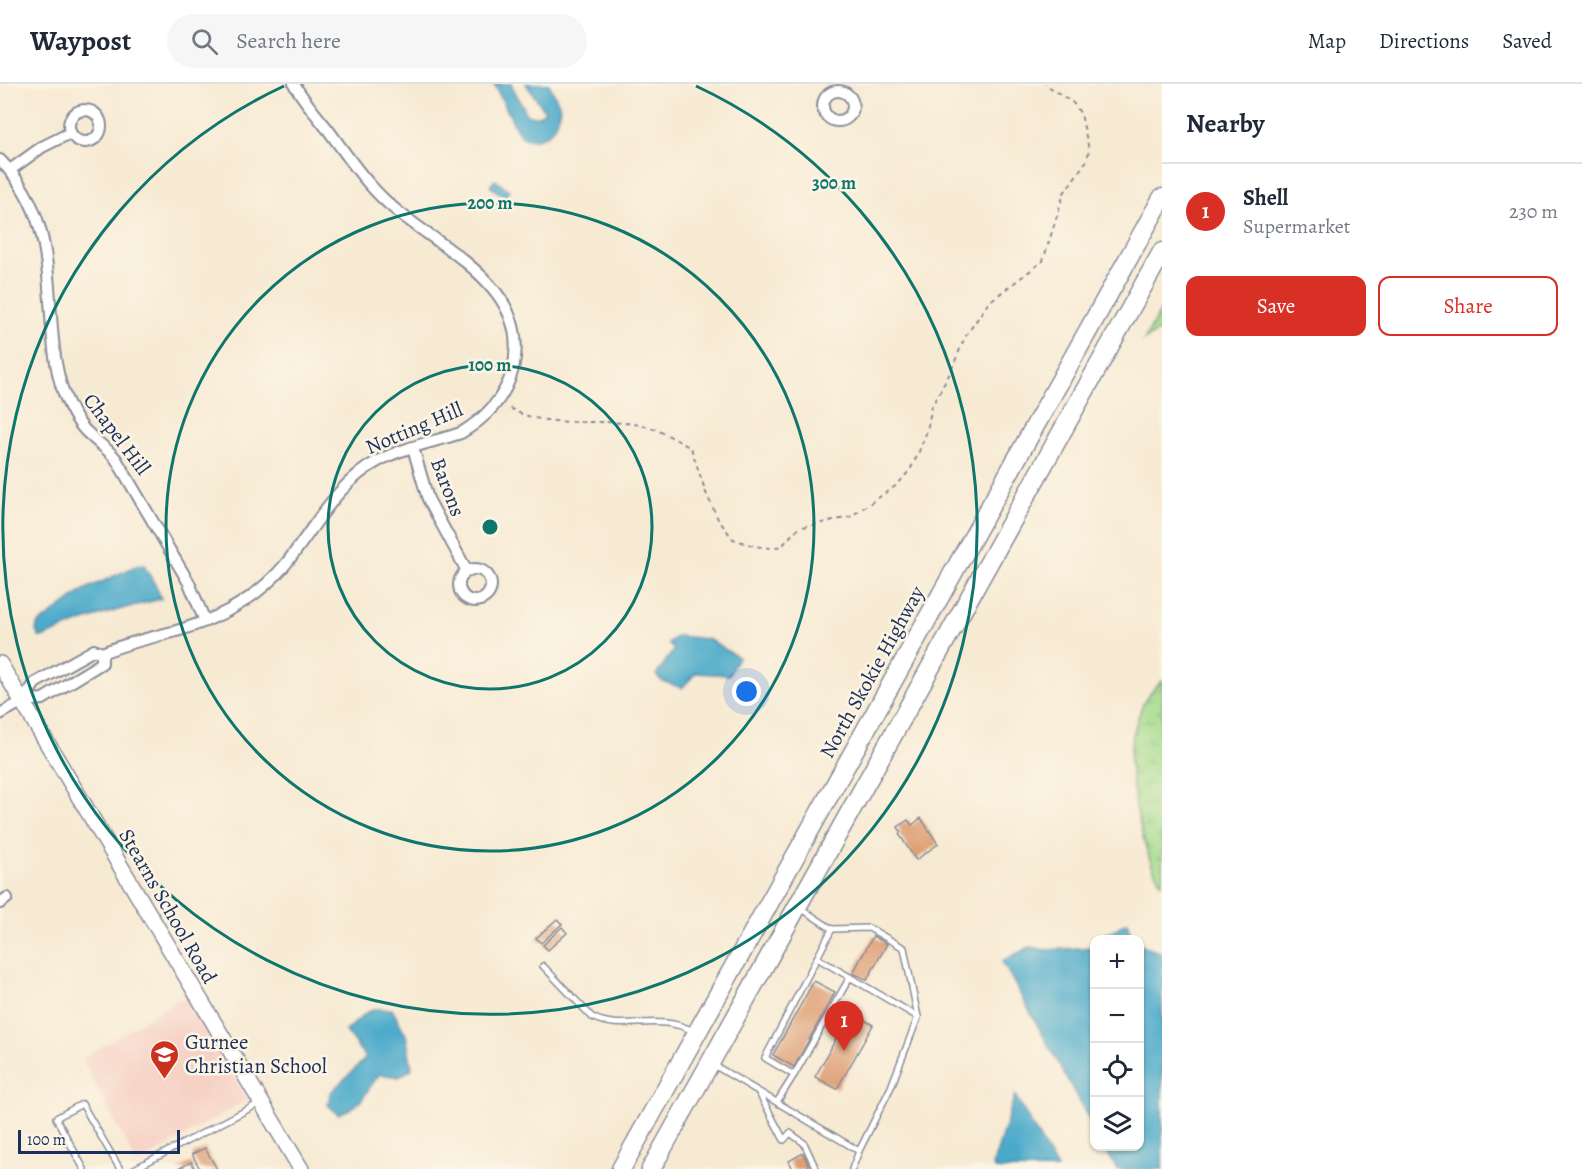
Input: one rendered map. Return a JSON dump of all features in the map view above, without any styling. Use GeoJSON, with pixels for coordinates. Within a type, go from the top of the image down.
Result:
{"type":"FeatureCollection","features":[{"type":"Feature","properties":{"kind":"highway","name":"North Skokie Highway"},"geometry":{"type":"LineString","coordinates":[[621,1169],[1162,198]]}},
{"type":"Feature","properties":{"kind":"highway"},"geometry":{"type":"LineString","coordinates":[[651,1169],[1162,252]]}},
{"type":"Feature","properties":{"kind":"main road","name":"Stearns School Road"},"geometry":{"type":"LineString","coordinates":[[0,664],[301,1169]]}},
{"type":"Feature","properties":{"kind":"street","name":"Notting Hill"},"geometry":{"type":"LineString","coordinates":[[23,701],[35,683],[94,650],[102,653],[130,642],[182,629],[205,621],[244,602],[274,578],[296,553],[339,493],[355,477],[381,459],[461,433],[482,420],[506,388],[514,365],[515,340],[509,311],[502,299],[487,280],[390,205],[373,188],[294,84]]}},
{"type":"Feature","properties":{"kind":"street"},"geometry":{"type":"LineString","coordinates":[[10,170],[42,147],[70,133]]}},
{"type":"Feature","properties":{"kind":"street","name":"Chapel Hill"},"geometry":{"type":"LineString","coordinates":[[0,160],[28,196],[40,224],[45,248],[55,356],[67,400],[87,433],[108,449],[116,459],[189,583],[205,621]]}},
{"type":"Feature","properties":{"kind":"street","name":"Barons"},"geometry":{"type":"LineString","coordinates":[[413,448],[428,499],[467,571]]}},
{"type":"Feature","properties":{"kind":"street","name":"Notting Hill"},"geometry":{"type":"LineString","coordinates":[[23,701],[43,699],[102,663],[102,653]]}},
{"type":"Feature","properties":{"kind":"street"},"geometry":{"type":"LineString","coordinates":[[0,714],[23,701]]}},
{"type":"Feature","properties":{"kind":"lane"},"geometry":{"type":"LineString","coordinates":[[798,906],[832,929],[868,928],[904,948],[918,1017],[891,1087],[852,1169]]}},
{"type":"Feature","properties":{"kind":"lane"},"geometry":{"type":"LineString","coordinates":[[794,1075],[765,1058],[832,929]]}},
{"type":"Feature","properties":{"kind":"lane"},"geometry":{"type":"LineString","coordinates":[[817,958],[918,1017]]}},
{"type":"Feature","properties":{"kind":"lane"},"geometry":{"type":"LineString","coordinates":[[543,966],[592,1017],[600,1021],[615,1024],[640,1022],[680,1024],[697,1033]]}},
{"type":"Feature","properties":{"kind":"lane"},"geometry":{"type":"LineString","coordinates":[[777,1102],[850,977]]}},
{"type":"Feature","properties":{"kind":"lane"},"geometry":{"type":"LineString","coordinates":[[710,1063],[859,1151]]}},
{"type":"Feature","properties":{"kind":"lane"},"geometry":{"type":"LineString","coordinates":[[758,1092],[784,1140],[790,1133],[804,1143],[816,1169]]}},
{"type":"Feature","properties":{"kind":"lane"},"geometry":{"type":"LineString","coordinates":[[134,1169],[260,1102]]}},
{"type":"Feature","properties":{"kind":"lane"},"geometry":{"type":"LineString","coordinates":[[84,1169],[56,1119],[82,1104],[120,1169]]}},
{"type":"Feature","properties":{"kind":"path"},"geometry":{"type":"LineString","coordinates":[[510,408],[522,416],[538,419],[644,426],[670,436],[691,448],[706,493],[718,519],[733,539],[754,546],[771,548],[782,546],[795,531],[803,527],[850,517],[897,485],[910,470],[927,431],[932,406],[951,371],[965,337],[989,302],[1043,261],[1064,193],[1087,160],[1089,150],[1086,132],[1077,108],[1064,95],[1045,84]]}},
{"type":"Feature","properties":{"kind":"shaded area","name":"Gurnee Christian School"},"geometry":{"type":"Polygon","coordinates":[[[187,997],[248,1099],[137,1164],[82,1059],[175,1001],[187,997]]]}},
{"type":"Feature","properties":{"kind":"green space"},"geometry":{"type":"Polygon","coordinates":[[[1162,308],[1162,329],[1144,340],[1162,308]]]}},
{"type":"Feature","properties":{"kind":"green space"},"geometry":{"type":"Polygon","coordinates":[[[1162,681],[1162,883],[1149,858],[1143,839],[1134,795],[1130,758],[1133,735],[1142,706],[1162,681]]]}},
{"type":"Feature","properties":{"kind":"water"},"geometry":{"type":"Polygon","coordinates":[[[494,84],[511,84],[528,116],[538,116],[545,111],[526,84],[549,84],[561,108],[552,130],[545,136],[531,140],[519,134],[494,84]]]}},
{"type":"Feature","properties":{"kind":"water"},"geometry":{"type":"Polygon","coordinates":[[[495,180],[510,191],[505,197],[490,186],[495,180]]]}},
{"type":"Feature","properties":{"kind":"water"},"geometry":{"type":"Polygon","coordinates":[[[144,565],[161,599],[102,615],[39,637],[36,631],[37,625],[84,590],[136,566],[144,565]]]}},
{"type":"Feature","properties":{"kind":"water"},"geometry":{"type":"Polygon","coordinates":[[[677,636],[708,639],[738,657],[729,675],[696,673],[682,688],[662,681],[656,675],[674,650],[668,643],[677,636]]]}},
{"type":"Feature","properties":{"kind":"water"},"geometry":{"type":"Polygon","coordinates":[[[1127,922],[1131,935],[1105,935],[1127,922]]]}},
{"type":"Feature","properties":{"kind":"water"},"geometry":{"type":"Polygon","coordinates":[[[1144,946],[1162,953],[1162,1169],[1117,1169],[1106,1151],[1144,1151],[1144,946]]]}},
{"type":"Feature","properties":{"kind":"water"},"geometry":{"type":"Polygon","coordinates":[[[1030,947],[1046,950],[1090,947],[1090,1121],[1002,961],[1030,947]]]}},
{"type":"Feature","properties":{"kind":"water"},"geometry":{"type":"Polygon","coordinates":[[[375,1009],[392,1009],[406,1035],[412,1069],[399,1077],[380,1074],[359,1103],[338,1114],[328,1105],[330,1093],[366,1058],[346,1031],[366,1013],[375,1009]]]}},
{"type":"Feature","properties":{"kind":"water"},"geometry":{"type":"Polygon","coordinates":[[[1015,1095],[1057,1169],[994,1169],[993,1164],[1015,1095]]]}},
{"type":"Feature","properties":{"kind":"building"},"geometry":{"type":"Polygon","coordinates":[[[921,818],[938,844],[916,860],[899,834],[901,832],[898,827],[908,820],[912,825],[921,818]]]}},
{"type":"Feature","properties":{"kind":"building"},"geometry":{"type":"Polygon","coordinates":[[[557,919],[562,924],[541,943],[536,938],[557,919]]]}},
{"type":"Feature","properties":{"kind":"building"},"geometry":{"type":"Polygon","coordinates":[[[562,927],[567,933],[548,950],[543,945],[562,927]]]}},
{"type":"Feature","properties":{"kind":"building"},"geometry":{"type":"Polygon","coordinates":[[[873,936],[887,944],[867,980],[853,973],[873,936]]]}},
{"type":"Feature","properties":{"kind":"building"},"geometry":{"type":"Polygon","coordinates":[[[814,981],[835,992],[794,1067],[773,1055],[814,981]]]}},
{"type":"Feature","properties":{"kind":"building"},"geometry":{"type":"Polygon","coordinates":[[[851,1012],[873,1025],[837,1089],[815,1077],[851,1012]]]}},
{"type":"Feature","properties":{"kind":"building"},"geometry":{"type":"Polygon","coordinates":[[[205,1148],[217,1169],[200,1169],[192,1154],[205,1148]]]}},
{"type":"Feature","properties":{"kind":"building"},"geometry":{"type":"Polygon","coordinates":[[[803,1153],[810,1169],[793,1169],[789,1161],[803,1153]]]}},
{"type":"Feature","properties":{"kind":"building"},"geometry":{"type":"Polygon","coordinates":[[[191,1162],[195,1169],[178,1169],[191,1162]]]}},
{"type":"Feature","properties":{"kind":"place","name":"Shell"},"geometry":{"type":"Point","coordinates":[844,1051]}},
{"type":"Feature","properties":{"kind":"place","name":"Gurnee Christian School"},"geometry":{"type":"Point","coordinates":[164,1080]}}]}
